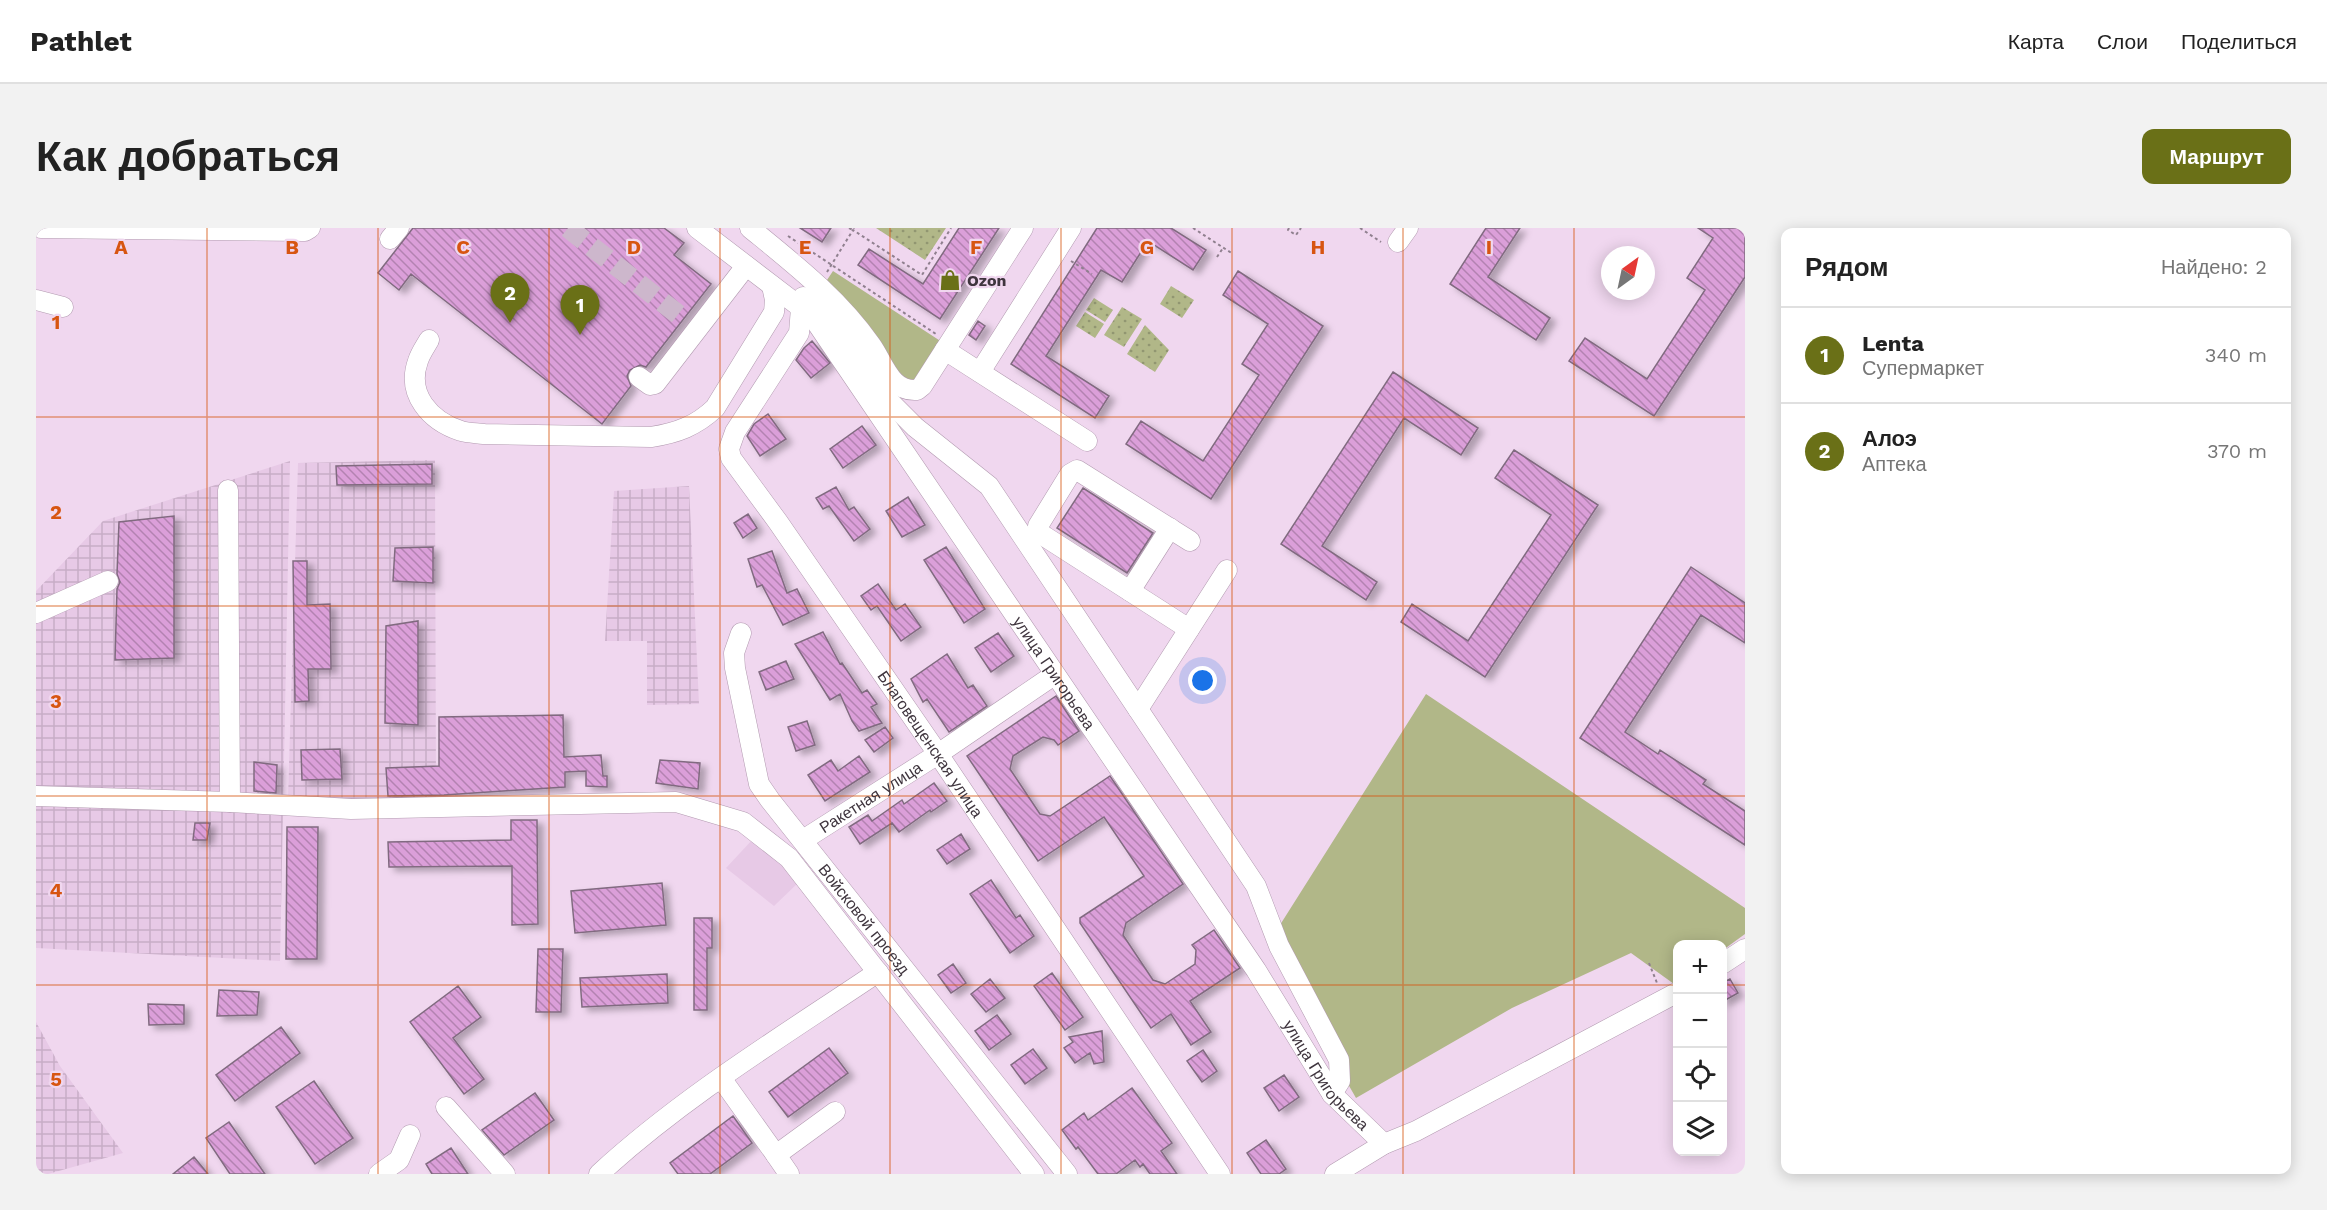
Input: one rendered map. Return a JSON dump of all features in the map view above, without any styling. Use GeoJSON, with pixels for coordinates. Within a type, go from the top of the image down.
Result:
{"type":"FeatureCollection","features":[{"type":"Feature","properties":{"kind":"street"},"geometry":{"type":"LineString","coordinates":[[41,228],[305,231],[310,228]]}},
{"type":"Feature","properties":{"kind":"street","name":"улица Григорьева"},"geometry":{"type":"LineString","coordinates":[[697,228],[812,316],[1256,970],[1332,1094],[1384,1144]]}},
{"type":"Feature","properties":{"kind":"street"},"geometry":{"type":"LineString","coordinates":[[750,228],[827,291],[871,344],[894,383],[908,391],[917,390],[922,386],[1023,228]]}},
{"type":"Feature","properties":{"kind":"street"},"geometry":{"type":"LineString","coordinates":[[980,372],[1071,228]]}},
{"type":"Feature","properties":{"kind":"street"},"geometry":{"type":"LineString","coordinates":[[639,377],[650,385],[655,384],[690,325],[746,266]]}},
{"type":"Feature","properties":{"kind":"street"},"geometry":{"type":"LineString","coordinates":[[429,340],[418,360],[414,377],[417,396],[428,411],[442,423],[462,431],[484,434],[639,437],[667,434],[694,424],[715,408],[774,312],[777,290],[798,295],[818,305],[888,400],[915,427],[989,486],[1256,886],[1279,946],[1339,1060],[1340,1081],[1332,1094]]}},
{"type":"Feature","properties":{"kind":"street"},"geometry":{"type":"LineString","coordinates":[[36,300],[63,307]]}},
{"type":"Feature","properties":{"kind":"street","name":"Благовещенская улица"},"geometry":{"type":"LineString","coordinates":[[801,308],[799,333],[735,432],[729,449],[731,458],[778,522],[938,754],[1220,1174]]}},
{"type":"Feature","properties":{"kind":"street"},"geometry":{"type":"LineString","coordinates":[[945,350],[1088,441]]}},
{"type":"Feature","properties":{"kind":"street"},"geometry":{"type":"LineString","coordinates":[[1189,628],[1040,532],[1038,526],[1070,474],[1077,470],[1190,541]]}},
{"type":"Feature","properties":{"kind":"street"},"geometry":{"type":"LineString","coordinates":[[228,490],[230,802]]}},
{"type":"Feature","properties":{"kind":"street"},"geometry":{"type":"LineString","coordinates":[[1130,591],[1170,528]]}},
{"type":"Feature","properties":{"kind":"street"},"geometry":{"type":"LineString","coordinates":[[1138,709],[1227,570]]}},
{"type":"Feature","properties":{"kind":"street"},"geometry":{"type":"LineString","coordinates":[[36,613],[108,581]]}},
{"type":"Feature","properties":{"kind":"street","name":"Войсковой проезд"},"geometry":{"type":"LineString","coordinates":[[741,633],[734,653],[735,668],[757,776],[770,800],[1067,1174]]}},
{"type":"Feature","properties":{"kind":"street","name":"Ракетная улица"},"geometry":{"type":"LineString","coordinates":[[803,840],[938,754],[1054,675]]}},
{"type":"Feature","properties":{"kind":"street"},"geometry":{"type":"LineString","coordinates":[[36,796],[230,802],[351,809],[676,802],[743,822],[789,858],[1034,1174]]}},
{"type":"Feature","properties":{"kind":"street"},"geometry":{"type":"LineString","coordinates":[[1727,961],[1745,949]]}},
{"type":"Feature","properties":{"kind":"street"},"geometry":{"type":"LineString","coordinates":[[599,1174],[629,1147],[721,1078],[878,972]]}},
{"type":"Feature","properties":{"kind":"street"},"geometry":{"type":"LineString","coordinates":[[1335,1174],[1384,1144],[1416,1131],[1671,996]]}},
{"type":"Feature","properties":{"kind":"street"},"geometry":{"type":"LineString","coordinates":[[721,1078],[789,1174]]}},
{"type":"Feature","properties":{"kind":"street"},"geometry":{"type":"LineString","coordinates":[[446,1107],[505,1174]]}},
{"type":"Feature","properties":{"kind":"street"},"geometry":{"type":"LineString","coordinates":[[776,1155],[835,1112]]}},
{"type":"Feature","properties":{"kind":"street"},"geometry":{"type":"LineString","coordinates":[[379,1174],[399,1160],[410,1135]]}},
{"type":"Feature","properties":{"kind":"path"},"geometry":{"type":"LineString","coordinates":[[818,284],[852,229],[922,275],[951,228]]}},
{"type":"Feature","properties":{"kind":"path"},"geometry":{"type":"LineString","coordinates":[[1193,228],[1233,254]]}},
{"type":"Feature","properties":{"kind":"path"},"geometry":{"type":"LineString","coordinates":[[1289,228],[1288,230],[1296,235],[1301,228]]}},
{"type":"Feature","properties":{"kind":"path"},"geometry":{"type":"LineString","coordinates":[[1360,228],[1397,238]]}},
{"type":"Feature","properties":{"kind":"path"},"geometry":{"type":"LineString","coordinates":[[785,234],[920,323]]}},
{"type":"Feature","properties":{"kind":"path"},"geometry":{"type":"LineString","coordinates":[[1217,257],[1223,248]]}},
{"type":"Feature","properties":{"kind":"path"},"geometry":{"type":"LineString","coordinates":[[1066,258],[1092,274]]}},
{"type":"Feature","properties":{"kind":"path"},"geometry":{"type":"LineString","coordinates":[[927,266],[932,270]]}},
{"type":"Feature","properties":{"kind":"path"},"geometry":{"type":"LineString","coordinates":[[1649,963],[1671,996]]}},
{"type":"Feature","properties":{"kind":"shaded area"},"geometry":{"type":"Polygon","coordinates":[[[435,460],[436,800],[288,800],[298,463],[435,460]]]}},
{"type":"Feature","properties":{"kind":"shaded area"},"geometry":{"type":"Polygon","coordinates":[[[290,461],[280,961],[36,948],[36,591],[103,521],[290,461]]]}},
{"type":"Feature","properties":{"kind":"shaded area"},"geometry":{"type":"Polygon","coordinates":[[[689,486],[699,704],[647,705],[647,641],[605,641],[614,491],[689,486]]]}},
{"type":"Feature","properties":{"kind":"shaded area"},"geometry":{"type":"Polygon","coordinates":[[[753,839],[800,881],[774,906],[726,868],[753,839]]]}},
{"type":"Feature","properties":{"kind":"shaded area"},"geometry":{"type":"Polygon","coordinates":[[[36,1022],[60,1066],[123,1153],[48,1174],[36,1174],[36,1022]]]}},
{"type":"Feature","properties":{"kind":"green space"},"geometry":{"type":"Polygon","coordinates":[[[876,228],[946,228],[925,260],[876,228]]]}},
{"type":"Feature","properties":{"kind":"green space"},"geometry":{"type":"Polygon","coordinates":[[[833,271],[945,344],[920,383],[899,384],[825,283],[833,271]]]}},
{"type":"Feature","properties":{"kind":"green space"},"geometry":{"type":"Polygon","coordinates":[[[1171,286],[1194,300],[1182,318],[1160,304],[1171,286]]]}},
{"type":"Feature","properties":{"kind":"green space"},"geometry":{"type":"Polygon","coordinates":[[[1094,298],[1113,310],[1105,322],[1086,310],[1094,298]]]}},
{"type":"Feature","properties":{"kind":"green space"},"geometry":{"type":"Polygon","coordinates":[[[1122,307],[1142,319],[1124,347],[1104,335],[1122,307]]]}},
{"type":"Feature","properties":{"kind":"green space"},"geometry":{"type":"Polygon","coordinates":[[[1085,312],[1104,324],[1095,338],[1076,326],[1085,312]]]}},
{"type":"Feature","properties":{"kind":"green space"},"geometry":{"type":"Polygon","coordinates":[[[1145,325],[1169,350],[1155,372],[1127,354],[1145,325]]]}},
{"type":"Feature","properties":{"kind":"green space"},"geometry":{"type":"Polygon","coordinates":[[[1426,694],[1745,908],[1745,934],[1727,947],[1727,940],[1673,940],[1673,983],[1631,953],[1512,1008],[1356,1098],[1268,944],[1426,694]]]}},
{"type":"Feature","properties":{"kind":"building"},"geometry":{"type":"Polygon","coordinates":[[[413,228],[664,228],[684,243],[674,255],[711,284],[646,367],[640,365],[630,370],[627,376],[631,386],[602,424],[411,274],[399,290],[378,273],[413,228]]]}},
{"type":"Feature","properties":{"kind":"building"},"geometry":{"type":"Polygon","coordinates":[[[800,228],[831,228],[822,242],[800,228]]]}},
{"type":"Feature","properties":{"kind":"building"},"geometry":{"type":"Polygon","coordinates":[[[959,228],[999,228],[940,319],[858,265],[869,249],[923,284],[959,228]]]}},
{"type":"Feature","properties":{"kind":"building"},"geometry":{"type":"Polygon","coordinates":[[[1097,228],[1171,228],[1206,250],[1193,270],[1148,241],[1122,282],[1101,270],[1046,356],[1109,396],[1095,418],[1011,364],[1097,228]]]}},
{"type":"Feature","properties":{"kind":"building"},"geometry":{"type":"Polygon","coordinates":[[[1486,228],[1520,228],[1488,277],[1550,318],[1536,340],[1450,284],[1486,228]]]}},
{"type":"Feature","properties":{"kind":"building"},"geometry":{"type":"Polygon","coordinates":[[[1698,228],[1745,228],[1745,277],[1654,416],[1569,361],[1585,338],[1647,379],[1705,290],[1687,278],[1713,238],[1698,228]]]}},
{"type":"Feature","properties":{"kind":"building"},"geometry":{"type":"Polygon","coordinates":[[[1238,271],[1323,326],[1211,499],[1126,444],[1141,421],[1203,461],[1259,375],[1242,364],[1268,324],[1223,295],[1238,271]]]}},
{"type":"Feature","properties":{"kind":"building"},"geometry":{"type":"Polygon","coordinates":[[[978,321],[985,326],[976,340],[969,335],[978,321]]]}},
{"type":"Feature","properties":{"kind":"building"},"geometry":{"type":"Polygon","coordinates":[[[812,341],[830,363],[811,378],[796,360],[812,341]]]}},
{"type":"Feature","properties":{"kind":"building"},"geometry":{"type":"Polygon","coordinates":[[[1393,372],[1478,428],[1461,455],[1404,418],[1322,546],[1377,582],[1366,600],[1281,544],[1393,372]]]}},
{"type":"Feature","properties":{"kind":"building"},"geometry":{"type":"Polygon","coordinates":[[[768,414],[786,439],[760,456],[747,436],[754,424],[768,414]]]}},
{"type":"Feature","properties":{"kind":"building"},"geometry":{"type":"Polygon","coordinates":[[[862,426],[876,445],[843,468],[830,449],[862,426]]]}},
{"type":"Feature","properties":{"kind":"building"},"geometry":{"type":"Polygon","coordinates":[[[1514,450],[1598,505],[1485,677],[1401,622],[1412,604],[1468,641],[1551,515],[1495,478],[1514,450]]]}},
{"type":"Feature","properties":{"kind":"building"},"geometry":{"type":"Polygon","coordinates":[[[432,464],[432,484],[337,485],[336,466],[432,464]]]}},
{"type":"Feature","properties":{"kind":"building"},"geometry":{"type":"Polygon","coordinates":[[[836,487],[849,510],[854,507],[870,529],[854,541],[829,506],[823,509],[816,498],[836,487]]]}},
{"type":"Feature","properties":{"kind":"building"},"geometry":{"type":"Polygon","coordinates":[[[1083,488],[1153,533],[1127,573],[1057,528],[1083,488]]]}},
{"type":"Feature","properties":{"kind":"building"},"geometry":{"type":"Polygon","coordinates":[[[908,497],[925,525],[902,537],[886,511],[908,497]]]}},
{"type":"Feature","properties":{"kind":"building"},"geometry":{"type":"Polygon","coordinates":[[[748,514],[757,528],[743,538],[734,523],[748,514]]]}},
{"type":"Feature","properties":{"kind":"building"},"geometry":{"type":"Polygon","coordinates":[[[174,516],[174,658],[115,660],[117,589],[120,582],[117,574],[119,522],[174,516]]]}},
{"type":"Feature","properties":{"kind":"building"},"geometry":{"type":"Polygon","coordinates":[[[433,547],[433,583],[393,581],[395,548],[433,547]]]}},
{"type":"Feature","properties":{"kind":"building"},"geometry":{"type":"Polygon","coordinates":[[[946,547],[985,609],[964,623],[924,560],[946,547]]]}},
{"type":"Feature","properties":{"kind":"building"},"geometry":{"type":"Polygon","coordinates":[[[772,551],[787,593],[797,589],[809,613],[783,625],[762,585],[757,587],[748,559],[772,551]]]}},
{"type":"Feature","properties":{"kind":"building"},"geometry":{"type":"Polygon","coordinates":[[[293,561],[307,561],[307,605],[330,604],[331,669],[308,669],[309,701],[295,702],[293,561]]]}},
{"type":"Feature","properties":{"kind":"building"},"geometry":{"type":"Polygon","coordinates":[[[1691,567],[1745,603],[1745,643],[1701,615],[1625,732],[1658,754],[1660,750],[1706,780],[1703,784],[1745,811],[1745,845],[1580,738],[1691,567]]]}},
{"type":"Feature","properties":{"kind":"building"},"geometry":{"type":"Polygon","coordinates":[[[878,584],[896,610],[905,604],[921,627],[901,641],[877,606],[871,610],[861,596],[878,584]]]}},
{"type":"Feature","properties":{"kind":"building"},"geometry":{"type":"Polygon","coordinates":[[[418,621],[418,725],[385,723],[386,626],[418,621]]]}},
{"type":"Feature","properties":{"kind":"building"},"geometry":{"type":"Polygon","coordinates":[[[823,632],[840,664],[842,663],[862,693],[867,690],[877,704],[871,707],[882,723],[859,731],[840,694],[830,700],[795,644],[823,632]]]}},
{"type":"Feature","properties":{"kind":"building"},"geometry":{"type":"Polygon","coordinates":[[[998,633],[1014,656],[991,672],[975,648],[998,633]]]}},
{"type":"Feature","properties":{"kind":"building"},"geometry":{"type":"Polygon","coordinates":[[[947,654],[968,688],[973,685],[987,706],[949,732],[927,699],[923,702],[911,679],[947,654]]]}},
{"type":"Feature","properties":{"kind":"building"},"geometry":{"type":"Polygon","coordinates":[[[786,661],[794,679],[766,690],[759,672],[786,661]]]}},
{"type":"Feature","properties":{"kind":"building"},"geometry":{"type":"Polygon","coordinates":[[[1056,696],[1079,731],[1058,745],[1054,740],[1043,737],[1013,756],[1010,769],[1040,814],[1050,816],[1110,776],[1183,884],[1126,923],[1123,935],[1153,980],[1165,984],[1195,964],[1196,950],[1192,945],[1214,930],[1240,968],[1190,1001],[1211,1032],[1191,1045],[1171,1014],[1151,1028],[1080,923],[1080,918],[1144,876],[1104,817],[1038,861],[967,756],[1056,696]]]}},
{"type":"Feature","properties":{"kind":"building"},"geometry":{"type":"Polygon","coordinates":[[[563,715],[564,757],[601,755],[603,776],[607,776],[607,787],[586,786],[586,771],[565,772],[565,787],[444,795],[388,796],[386,768],[439,766],[439,717],[563,715]]]}},
{"type":"Feature","properties":{"kind":"building"},"geometry":{"type":"Polygon","coordinates":[[[807,721],[815,745],[796,751],[788,727],[807,721]]]}},
{"type":"Feature","properties":{"kind":"building"},"geometry":{"type":"Polygon","coordinates":[[[885,727],[893,738],[874,752],[865,740],[885,727]]]}},
{"type":"Feature","properties":{"kind":"building"},"geometry":{"type":"Polygon","coordinates":[[[340,749],[342,779],[302,780],[301,750],[340,749]]]}},
{"type":"Feature","properties":{"kind":"building"},"geometry":{"type":"Polygon","coordinates":[[[859,756],[870,772],[825,801],[808,775],[831,760],[838,771],[859,756]]]}},
{"type":"Feature","properties":{"kind":"building"},"geometry":{"type":"Polygon","coordinates":[[[660,760],[700,763],[698,789],[656,783],[660,760]]]}},
{"type":"Feature","properties":{"kind":"building"},"geometry":{"type":"Polygon","coordinates":[[[254,762],[277,765],[276,793],[254,791],[254,762]]]}},
{"type":"Feature","properties":{"kind":"building"},"geometry":{"type":"Polygon","coordinates":[[[934,783],[947,801],[899,832],[892,823],[860,844],[849,827],[868,815],[872,821],[902,800],[904,804],[934,783]]]}},
{"type":"Feature","properties":{"kind":"building"},"geometry":{"type":"Polygon","coordinates":[[[511,820],[537,820],[538,924],[512,925],[512,866],[389,867],[388,842],[511,840],[511,820]]]}},
{"type":"Feature","properties":{"kind":"building"},"geometry":{"type":"Polygon","coordinates":[[[195,823],[210,823],[207,840],[193,840],[195,823]]]}},
{"type":"Feature","properties":{"kind":"building"},"geometry":{"type":"Polygon","coordinates":[[[287,827],[318,827],[317,959],[286,959],[287,827]]]}},
{"type":"Feature","properties":{"kind":"building"},"geometry":{"type":"Polygon","coordinates":[[[961,834],[970,849],[947,864],[937,850],[961,834]]]}},
{"type":"Feature","properties":{"kind":"building"},"geometry":{"type":"Polygon","coordinates":[[[991,880],[1016,918],[1020,915],[1034,936],[1010,953],[970,894],[991,880]]]}},
{"type":"Feature","properties":{"kind":"building"},"geometry":{"type":"Polygon","coordinates":[[[662,883],[666,925],[575,933],[571,891],[662,883]]]}},
{"type":"Feature","properties":{"kind":"building"},"geometry":{"type":"Polygon","coordinates":[[[694,918],[712,918],[712,948],[707,948],[707,1010],[694,1010],[694,918]]]}},
{"type":"Feature","properties":{"kind":"building"},"geometry":{"type":"Polygon","coordinates":[[[538,949],[563,949],[561,1012],[536,1012],[538,949]]]}},
{"type":"Feature","properties":{"kind":"building"},"geometry":{"type":"Polygon","coordinates":[[[953,964],[966,983],[951,993],[938,975],[953,964]]]}},
{"type":"Feature","properties":{"kind":"building"},"geometry":{"type":"Polygon","coordinates":[[[1052,973],[1083,1017],[1065,1030],[1034,986],[1052,973]]]}},
{"type":"Feature","properties":{"kind":"building"},"geometry":{"type":"Polygon","coordinates":[[[667,974],[668,1003],[582,1007],[580,978],[667,974]]]}},
{"type":"Feature","properties":{"kind":"building"},"geometry":{"type":"Polygon","coordinates":[[[990,979],[1005,998],[986,1012],[971,994],[990,979]]]}},
{"type":"Feature","properties":{"kind":"building"},"geometry":{"type":"Polygon","coordinates":[[[1730,979],[1738,993],[1727,999],[1727,994],[1727,980],[1730,979]]]}},
{"type":"Feature","properties":{"kind":"building"},"geometry":{"type":"Polygon","coordinates":[[[458,986],[481,1017],[453,1038],[484,1079],[464,1094],[410,1022],[458,986]]]}},
{"type":"Feature","properties":{"kind":"building"},"geometry":{"type":"Polygon","coordinates":[[[219,990],[259,992],[257,1015],[217,1016],[219,990]]]}},
{"type":"Feature","properties":{"kind":"building"},"geometry":{"type":"Polygon","coordinates":[[[148,1004],[184,1005],[184,1024],[149,1025],[148,1004]]]}},
{"type":"Feature","properties":{"kind":"building"},"geometry":{"type":"Polygon","coordinates":[[[997,1015],[1011,1034],[989,1050],[975,1031],[997,1015]]]}},
{"type":"Feature","properties":{"kind":"building"},"geometry":{"type":"Polygon","coordinates":[[[281,1027],[300,1053],[235,1101],[216,1075],[281,1027]]]}},
{"type":"Feature","properties":{"kind":"building"},"geometry":{"type":"Polygon","coordinates":[[[1102,1031],[1104,1062],[1094,1064],[1090,1053],[1075,1063],[1064,1048],[1073,1042],[1069,1037],[1102,1031]]]}},
{"type":"Feature","properties":{"kind":"building"},"geometry":{"type":"Polygon","coordinates":[[[829,1048],[848,1073],[788,1117],[769,1092],[829,1048]]]}},
{"type":"Feature","properties":{"kind":"building"},"geometry":{"type":"Polygon","coordinates":[[[1033,1049],[1047,1068],[1025,1084],[1011,1065],[1033,1049]]]}},
{"type":"Feature","properties":{"kind":"building"},"geometry":{"type":"Polygon","coordinates":[[[1203,1050],[1217,1071],[1202,1082],[1187,1061],[1203,1050]]]}},
{"type":"Feature","properties":{"kind":"building"},"geometry":{"type":"Polygon","coordinates":[[[1284,1075],[1299,1097],[1279,1111],[1264,1088],[1284,1075]]]}},
{"type":"Feature","properties":{"kind":"building"},"geometry":{"type":"Polygon","coordinates":[[[314,1081],[353,1138],[315,1164],[276,1107],[314,1081]]]}},
{"type":"Feature","properties":{"kind":"building"},"geometry":{"type":"Polygon","coordinates":[[[1132,1088],[1172,1143],[1161,1151],[1177,1174],[1150,1174],[1143,1164],[1140,1167],[1135,1160],[1116,1174],[1098,1174],[1062,1130],[1084,1113],[1088,1120],[1132,1088]]]}},
{"type":"Feature","properties":{"kind":"building"},"geometry":{"type":"Polygon","coordinates":[[[535,1093],[554,1120],[504,1155],[482,1130],[535,1093]]]}},
{"type":"Feature","properties":{"kind":"building"},"geometry":{"type":"Polygon","coordinates":[[[733,1116],[752,1143],[710,1174],[678,1174],[670,1163],[733,1116]]]}},
{"type":"Feature","properties":{"kind":"building"},"geometry":{"type":"Polygon","coordinates":[[[229,1122],[265,1174],[230,1174],[206,1138],[229,1122]]]}},
{"type":"Feature","properties":{"kind":"building"},"geometry":{"type":"Polygon","coordinates":[[[1266,1140],[1286,1169],[1279,1174],[1261,1174],[1247,1153],[1266,1140]]]}},
{"type":"Feature","properties":{"kind":"building"},"geometry":{"type":"Polygon","coordinates":[[[451,1148],[468,1174],[432,1174],[426,1164],[451,1148]]]}},
{"type":"Feature","properties":{"kind":"building"},"geometry":{"type":"Polygon","coordinates":[[[194,1157],[208,1174],[173,1174],[194,1157]]]}},
{"type":"Feature","properties":{"kind":"tunnel"},"geometry":{"type":"LineString","coordinates":[[568,228],[684,319]]}},
{"type":"Feature","properties":{"kind":"place","name":"Ozon"},"geometry":{"type":"Point","coordinates":[950,280]}},
{"type":"Feature","properties":{"kind":"place","name":"Алоэ"},"geometry":{"type":"Point","coordinates":[510,323]}},
{"type":"Feature","properties":{"kind":"place","name":"Lenta"},"geometry":{"type":"Point","coordinates":[580,335]}}]}
